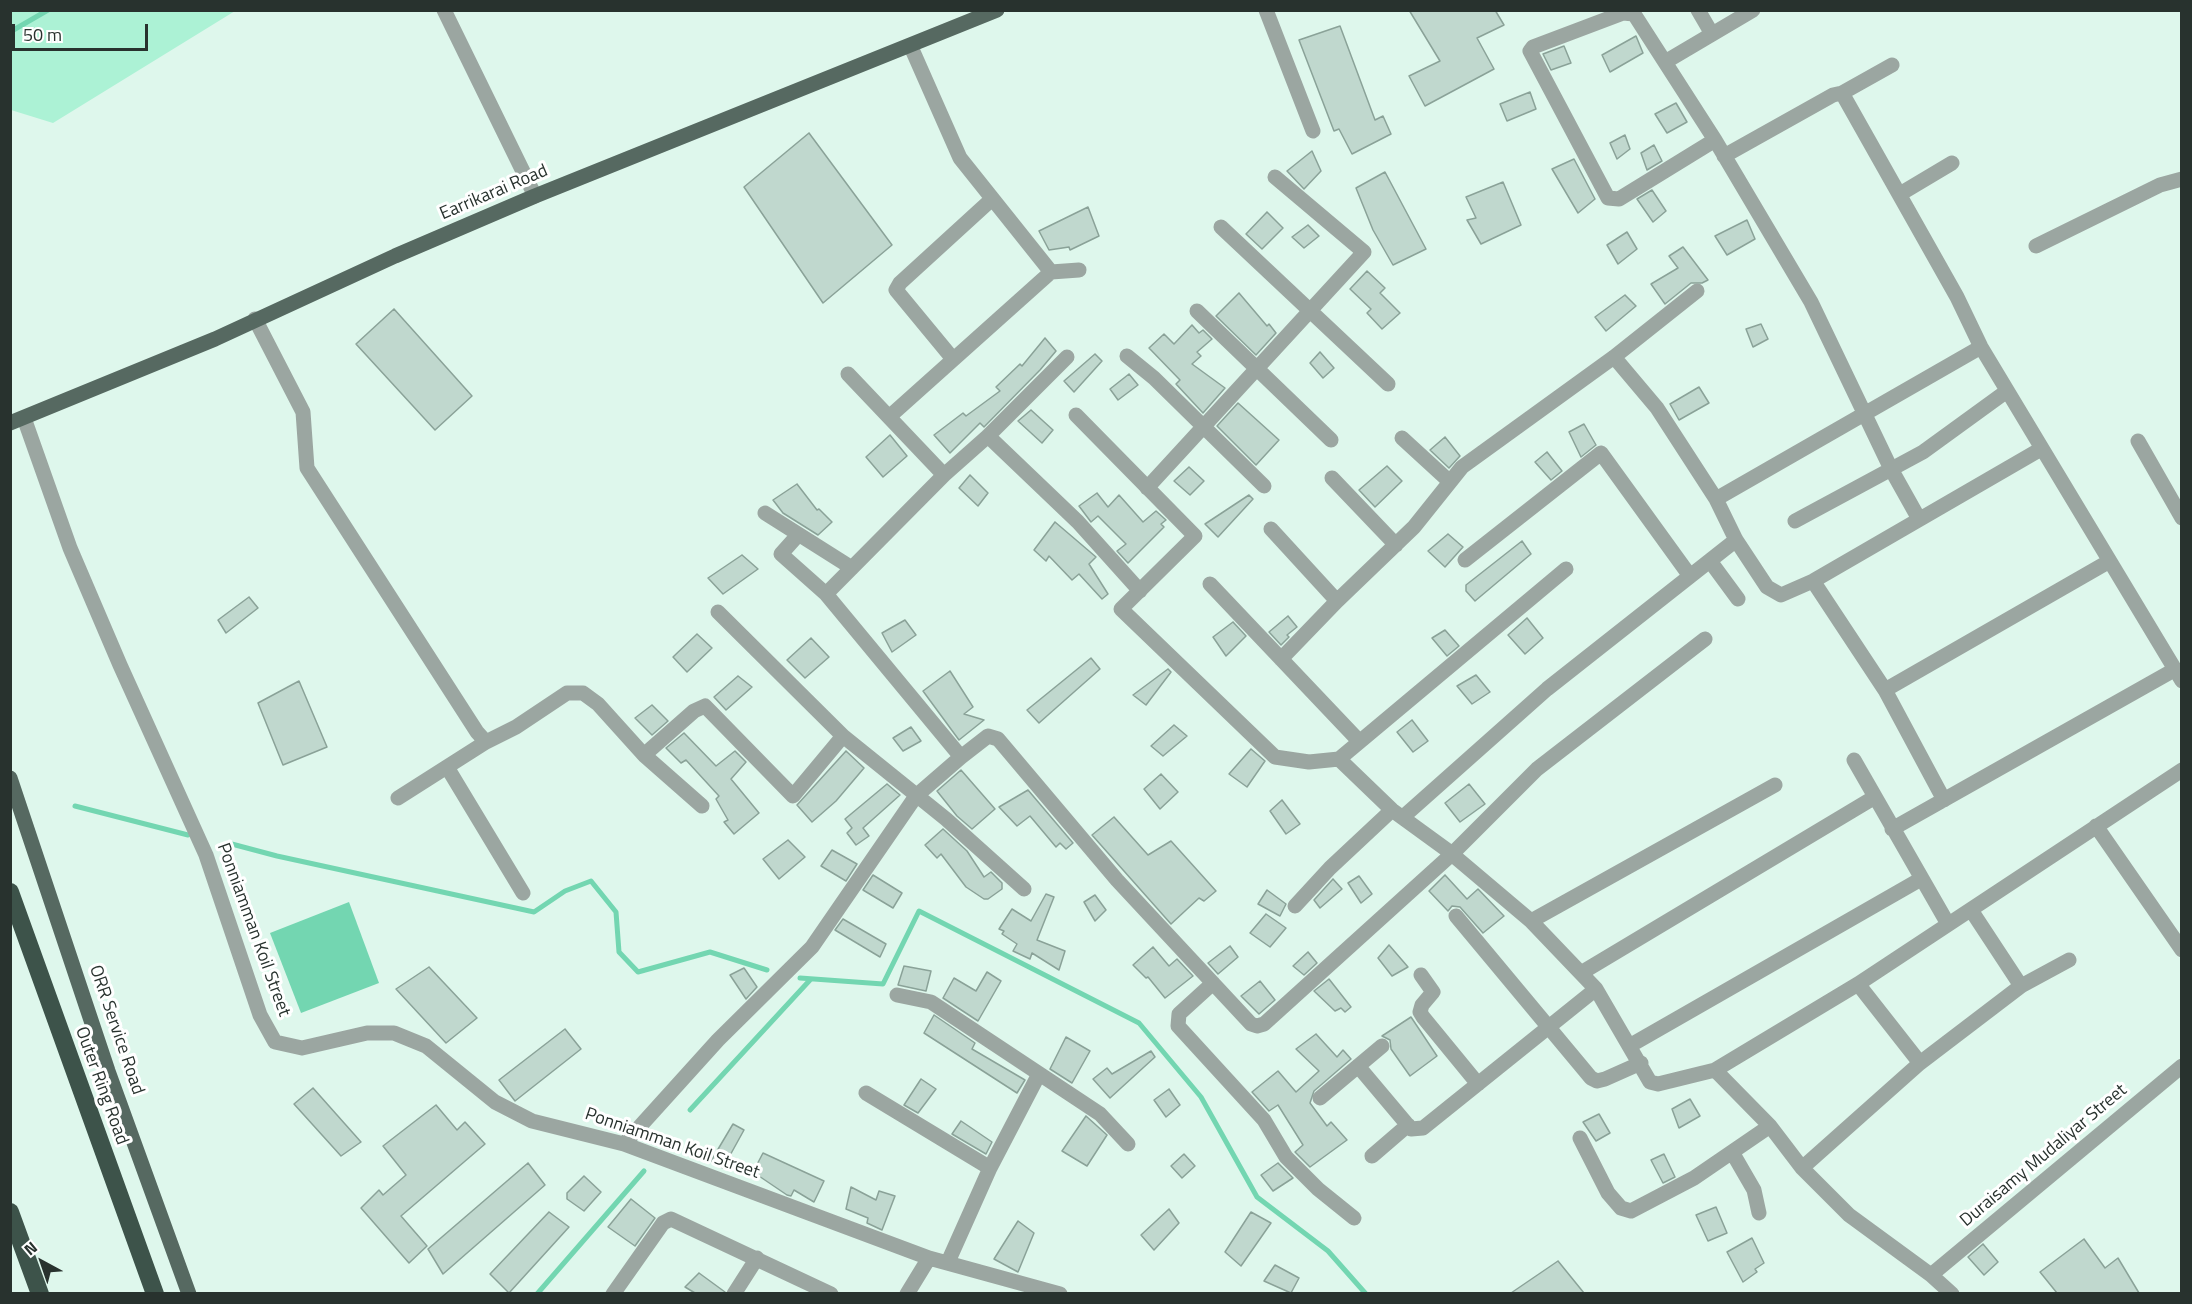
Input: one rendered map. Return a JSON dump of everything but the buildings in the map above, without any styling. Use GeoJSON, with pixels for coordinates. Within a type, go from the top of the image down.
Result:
{"type":"FeatureCollection","features":[{"type":"Feature","properties":{"kind":"highway","name":"Outer Ring Road"},"geometry":{"type":"LineString","coordinates":[[10,892],[155,1293]]}},
{"type":"Feature","properties":{"kind":"highway"},"geometry":{"type":"LineString","coordinates":[[10,1212],[40,1293]]}},
{"type":"Feature","properties":{"kind":"main road","name":"Earrikarai Road"},"geometry":{"type":"LineString","coordinates":[[17,420],[215,339],[255,319],[535,196],[911,47],[997,10]]}},
{"type":"Feature","properties":{"kind":"main road","name":"ORR Service Road"},"geometry":{"type":"LineString","coordinates":[[10,778],[108,1071],[189,1293]]}},
{"type":"Feature","properties":{"kind":"street"},"geometry":{"type":"LineString","coordinates":[[444,10],[535,196]]}},
{"type":"Feature","properties":{"kind":"street"},"geometry":{"type":"LineString","coordinates":[[1266,10],[1313,131]]}},
{"type":"Feature","properties":{"kind":"street"},"geometry":{"type":"LineString","coordinates":[[1698,10],[1712,34]]}},
{"type":"Feature","properties":{"kind":"street"},"geometry":{"type":"LineString","coordinates":[[1665,62],[1753,10]]}},
{"type":"Feature","properties":{"kind":"street"},"geometry":{"type":"LineString","coordinates":[[1715,140],[1619,199],[1608,198],[1530,51],[1533,47],[1629,12],[1634,14],[1715,140],[1811,302],[1891,469],[1919,519]]}},
{"type":"Feature","properties":{"kind":"street"},"geometry":{"type":"LineString","coordinates":[[911,47],[960,158],[1051,272]]}},
{"type":"Feature","properties":{"kind":"street"},"geometry":{"type":"LineString","coordinates":[[1724,156],[1892,65]]}},
{"type":"Feature","properties":{"kind":"street"},"geometry":{"type":"LineString","coordinates":[[1842,93],[1957,297],[1981,346],[2178,676],[1893,829]]}},
{"type":"Feature","properties":{"kind":"street"},"geometry":{"type":"LineString","coordinates":[[1900,194],[1952,163]]}},
{"type":"Feature","properties":{"kind":"street"},"geometry":{"type":"LineString","coordinates":[[1147,488],[1364,252],[1275,177]]}},
{"type":"Feature","properties":{"kind":"street"},"geometry":{"type":"LineString","coordinates":[[2036,246],[2160,185],[2181,179]]}},
{"type":"Feature","properties":{"kind":"street"},"geometry":{"type":"LineString","coordinates":[[953,359],[896,290],[900,283],[992,199]]}},
{"type":"Feature","properties":{"kind":"street"},"geometry":{"type":"LineString","coordinates":[[1221,227],[1312,310],[1388,384]]}},
{"type":"Feature","properties":{"kind":"street"},"geometry":{"type":"LineString","coordinates":[[889,417],[1051,272],[1079,270]]}},
{"type":"Feature","properties":{"kind":"street"},"geometry":{"type":"LineString","coordinates":[[1281,659],[1337,600],[1396,545],[1462,467],[1614,357],[1697,291]]}},
{"type":"Feature","properties":{"kind":"street"},"geometry":{"type":"LineString","coordinates":[[1197,311],[1332,440]]}},
{"type":"Feature","properties":{"kind":"street"},"geometry":{"type":"LineString","coordinates":[[255,319],[303,412],[308,468],[477,732],[486,742]]}},
{"type":"Feature","properties":{"kind":"street"},"geometry":{"type":"LineString","coordinates":[[1716,498],[1865,415],[1981,346]]}},
{"type":"Feature","properties":{"kind":"street"},"geometry":{"type":"LineString","coordinates":[[1127,356],[1154,378],[1202,428],[1264,486]]}},
{"type":"Feature","properties":{"kind":"street"},"geometry":{"type":"LineString","coordinates":[[826,594],[944,475],[988,436],[1067,357]]}},
{"type":"Feature","properties":{"kind":"street"},"geometry":{"type":"LineString","coordinates":[[1614,357],[1657,408],[1716,498],[1736,540],[1767,587],[1781,595],[1813,581],[2041,449]]}},
{"type":"Feature","properties":{"kind":"street"},"geometry":{"type":"LineString","coordinates":[[848,374],[944,475]]}},
{"type":"Feature","properties":{"kind":"street"},"geometry":{"type":"LineString","coordinates":[[1795,521],[1923,452],[2007,391]]}},
{"type":"Feature","properties":{"kind":"street"},"geometry":{"type":"LineString","coordinates":[[1076,415],[1194,536],[1121,609],[1275,757],[1309,762],[1339,759],[1566,569]]}},
{"type":"Feature","properties":{"kind":"street","name":"Ponniamman Koil Street"},"geometry":{"type":"LineString","coordinates":[[17,420],[79,569],[206,855],[260,1015],[275,1042],[302,1048],[367,1033],[394,1033],[426,1046],[495,1102],[532,1120],[624,1144],[929,1258],[1060,1293]]}},
{"type":"Feature","properties":{"kind":"street"},"geometry":{"type":"LineString","coordinates":[[988,436],[1078,522],[1140,591]]}},
{"type":"Feature","properties":{"kind":"street"},"geometry":{"type":"LineString","coordinates":[[1402,438],[1450,482]]}},
{"type":"Feature","properties":{"kind":"street"},"geometry":{"type":"LineString","coordinates":[[2138,441],[2181,518]]}},
{"type":"Feature","properties":{"kind":"street"},"geometry":{"type":"LineString","coordinates":[[1465,560],[1601,453],[1690,576]]}},
{"type":"Feature","properties":{"kind":"street"},"geometry":{"type":"LineString","coordinates":[[1332,478],[1396,545]]}},
{"type":"Feature","properties":{"kind":"street"},"geometry":{"type":"LineString","coordinates":[[765,513],[852,568]]}},
{"type":"Feature","properties":{"kind":"street"},"geometry":{"type":"LineString","coordinates":[[1271,530],[1337,600]]}},
{"type":"Feature","properties":{"kind":"street"},"geometry":{"type":"LineString","coordinates":[[798,535],[781,554],[826,594],[961,757]]}},
{"type":"Feature","properties":{"kind":"street"},"geometry":{"type":"LineString","coordinates":[[1295,906],[1330,868],[1547,689],[1736,540]]}},
{"type":"Feature","properties":{"kind":"street"},"geometry":{"type":"LineString","coordinates":[[1710,561],[1738,599]]}},
{"type":"Feature","properties":{"kind":"street"},"geometry":{"type":"LineString","coordinates":[[1885,690],[2108,562]]}},
{"type":"Feature","properties":{"kind":"street"},"geometry":{"type":"LineString","coordinates":[[1813,581],[1885,690],[1944,800]]}},
{"type":"Feature","properties":{"kind":"street"},"geometry":{"type":"LineString","coordinates":[[1209,584],[1359,741]]}},
{"type":"Feature","properties":{"kind":"street"},"geometry":{"type":"LineString","coordinates":[[718,612],[843,736],[1024,889]]}},
{"type":"Feature","properties":{"kind":"street"},"geometry":{"type":"LineString","coordinates":[[624,1144],[718,1040],[812,947],[916,796],[988,736],[998,739],[1117,880],[1251,1024],[1264,1024],[1452,854],[1537,769],[1705,639]]}},
{"type":"Feature","properties":{"kind":"street"},"geometry":{"type":"LineString","coordinates":[[398,798],[486,742],[516,727],[567,693],[584,693],[598,704],[644,755],[702,806]]}},
{"type":"Feature","properties":{"kind":"street"},"geometry":{"type":"LineString","coordinates":[[644,755],[694,711],[705,706],[793,796],[843,736]]}},
{"type":"Feature","properties":{"kind":"street"},"geometry":{"type":"LineString","coordinates":[[1339,759],[1398,813],[1452,854],[1531,921],[1596,988],[1631,1045],[1650,1082],[1658,1084],[1715,1070],[1858,984],[2181,770]]}},
{"type":"Feature","properties":{"kind":"street"},"geometry":{"type":"LineString","coordinates":[[1854,760],[1948,924]]}},
{"type":"Feature","properties":{"kind":"street"},"geometry":{"type":"LineString","coordinates":[[447,767],[523,893]]}},
{"type":"Feature","properties":{"kind":"street"},"geometry":{"type":"LineString","coordinates":[[1531,921],[1775,785]]}},
{"type":"Feature","properties":{"kind":"street"},"geometry":{"type":"LineString","coordinates":[[1581,972],[1875,797]]}},
{"type":"Feature","properties":{"kind":"street"},"geometry":{"type":"LineString","coordinates":[[2096,826],[2181,950]]}},
{"type":"Feature","properties":{"kind":"street"},"geometry":{"type":"LineString","coordinates":[[1631,1045],[1921,879]]}},
{"type":"Feature","properties":{"kind":"street"},"geometry":{"type":"LineString","coordinates":[[1971,909],[2021,987]]}},
{"type":"Feature","properties":{"kind":"street"},"geometry":{"type":"LineString","coordinates":[[1456,916],[1591,1078],[1597,1081],[1641,1064]]}},
{"type":"Feature","properties":{"kind":"street"},"geometry":{"type":"LineString","coordinates":[[1802,1168],[1920,1063],[2021,987],[2069,960]]}},
{"type":"Feature","properties":{"kind":"street"},"geometry":{"type":"LineString","coordinates":[[1421,975],[1433,992],[1422,1005],[1420,1012],[1478,1084]]}},
{"type":"Feature","properties":{"kind":"street"},"geometry":{"type":"LineString","coordinates":[[1213,983],[1179,1014],[1178,1026],[1264,1120],[1286,1157],[1318,1189],[1354,1218]]}},
{"type":"Feature","properties":{"kind":"street"},"geometry":{"type":"LineString","coordinates":[[1858,984],[1920,1063]]}},
{"type":"Feature","properties":{"kind":"street"},"geometry":{"type":"LineString","coordinates":[[1358,1066],[1411,1129],[1423,1128],[1596,988]]}},
{"type":"Feature","properties":{"kind":"street"},"geometry":{"type":"LineString","coordinates":[[897,996],[930,1002],[1100,1114],[1128,1144]]}},
{"type":"Feature","properties":{"kind":"street"},"geometry":{"type":"LineString","coordinates":[[1320,1098],[1382,1046]]}},
{"type":"Feature","properties":{"kind":"street","name":"Duraisamy Mudaliyar Street"},"geometry":{"type":"LineString","coordinates":[[1931,1275],[2181,1066]]}},
{"type":"Feature","properties":{"kind":"street"},"geometry":{"type":"LineString","coordinates":[[1715,1070],[1770,1126],[1802,1168],[1849,1215],[1952,1293]]}},
{"type":"Feature","properties":{"kind":"street"},"geometry":{"type":"LineString","coordinates":[[948,1262],[990,1168],[1039,1074]]}},
{"type":"Feature","properties":{"kind":"street"},"geometry":{"type":"LineString","coordinates":[[866,1093],[990,1168]]}},
{"type":"Feature","properties":{"kind":"street"},"geometry":{"type":"LineString","coordinates":[[1372,1155],[1408,1125]]}},
{"type":"Feature","properties":{"kind":"street"},"geometry":{"type":"LineString","coordinates":[[1580,1138],[1608,1193],[1621,1208],[1631,1211],[1695,1178],[1770,1126]]}},
{"type":"Feature","properties":{"kind":"street"},"geometry":{"type":"LineString","coordinates":[[1732,1152],[1754,1190],[1759,1213]]}},
{"type":"Feature","properties":{"kind":"street"},"geometry":{"type":"LineString","coordinates":[[613,1293],[663,1224],[671,1218],[831,1293]]}},
{"type":"Feature","properties":{"kind":"street"},"geometry":{"type":"LineString","coordinates":[[734,1293],[757,1258]]}},
{"type":"Feature","properties":{"kind":"street"},"geometry":{"type":"LineString","coordinates":[[907,1293],[929,1258]]}},
{"type":"Feature","properties":{"kind":"shaded area"},"geometry":{"type":"Polygon","coordinates":[[[10,11],[235,11],[53,123],[11,110],[10,11]]]}},
{"type":"Feature","properties":{"kind":"shaded area"},"geometry":{"type":"Polygon","coordinates":[[[349,902],[379,983],[301,1013],[270,933],[349,902]]]}},
{"type":"Feature","properties":{"kind":"waterway"},"geometry":{"type":"LineString","coordinates":[[10,32],[48,10]]}},
{"type":"Feature","properties":{"kind":"waterway"},"geometry":{"type":"LineString","coordinates":[[75,806],[188,835]]}},
{"type":"Feature","properties":{"kind":"waterway"},"geometry":{"type":"LineString","coordinates":[[228,843],[277,856],[534,912],[565,891],[591,881],[616,912],[619,952],[638,972],[710,952],[767,970]]}},
{"type":"Feature","properties":{"kind":"waterway"},"geometry":{"type":"LineString","coordinates":[[800,978],[883,984],[919,911],[1139,1023],[1201,1097],[1257,1197],[1328,1251],[1366,1294]]}},
{"type":"Feature","properties":{"kind":"waterway"},"geometry":{"type":"LineString","coordinates":[[690,1110],[810,980]]}},
{"type":"Feature","properties":{"kind":"waterway"},"geometry":{"type":"LineString","coordinates":[[537,1294],[644,1171]]}}]}
